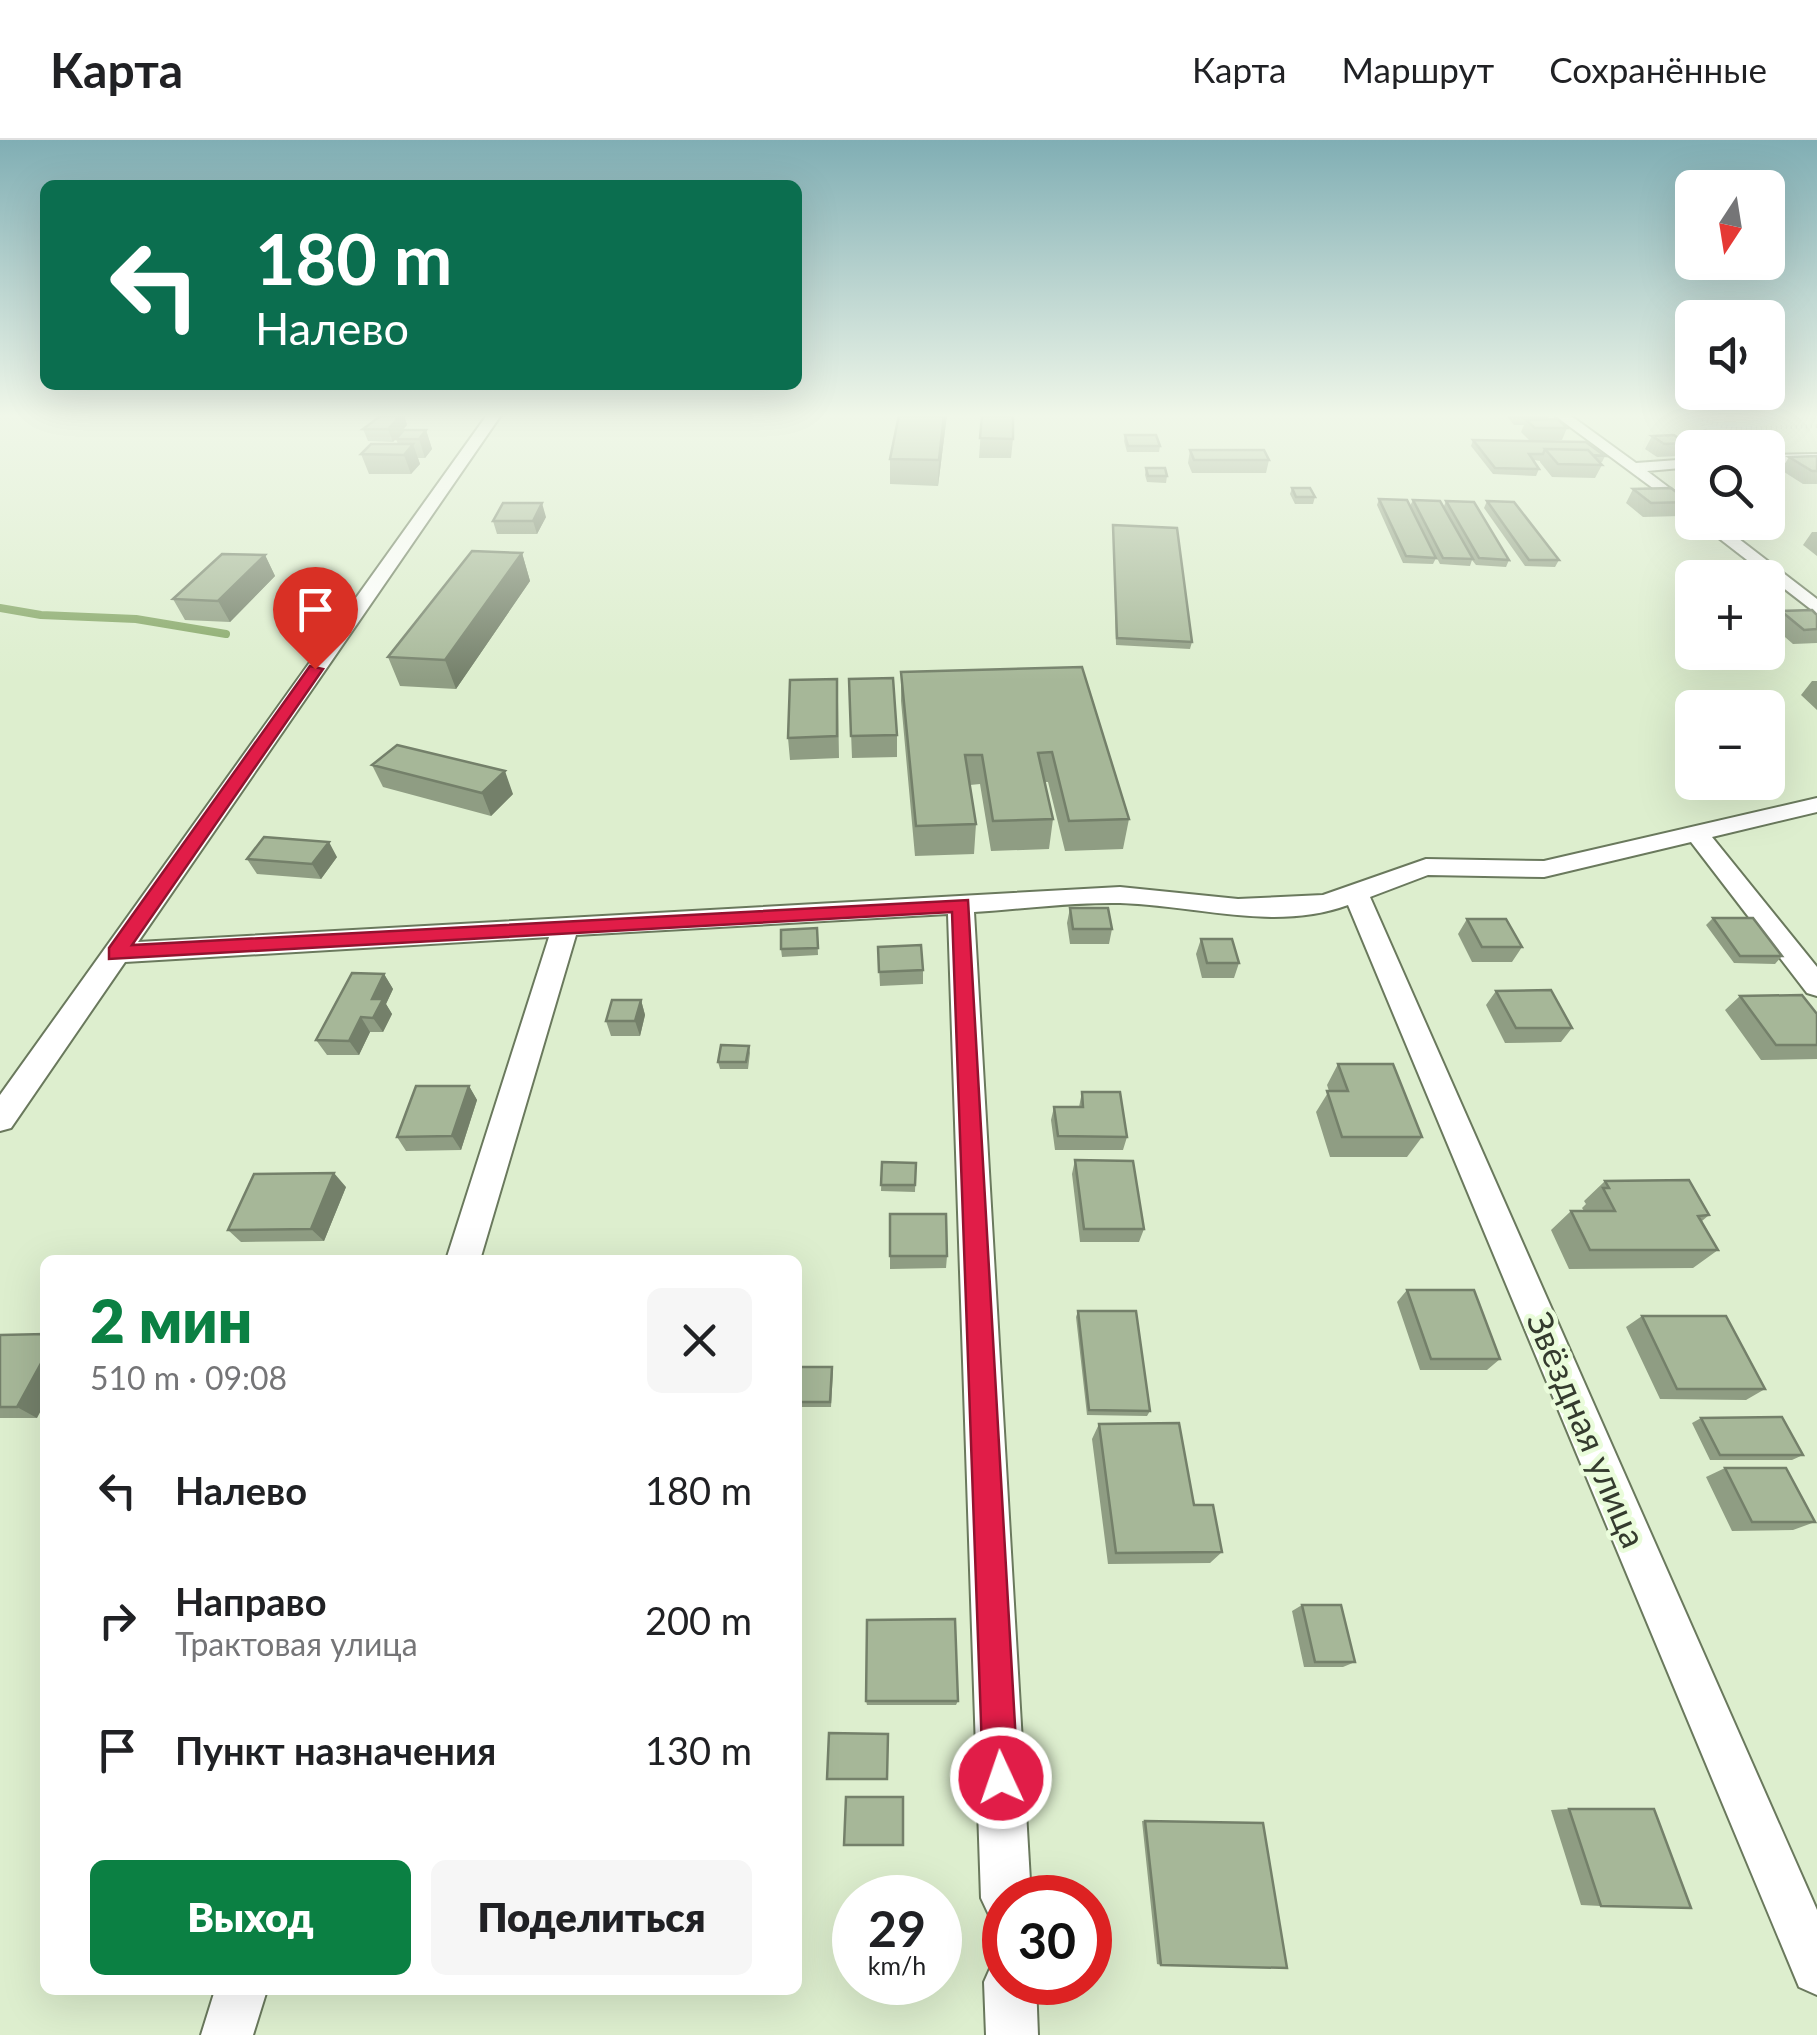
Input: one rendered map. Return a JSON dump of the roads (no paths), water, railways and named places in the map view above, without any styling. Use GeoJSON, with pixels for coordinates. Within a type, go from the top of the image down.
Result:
{"type":"FeatureCollection","features":[{"type":"Feature","properties":{"kind":"street"},"geometry":{"type":"LineString","coordinates":[[0,1119],[432,503]]}},
{"type":"Feature","properties":{"kind":"street"},"geometry":{"type":"LineString","coordinates":[[1729,540],[1755,560]]}},
{"type":"Feature","properties":{"kind":"street"},"geometry":{"type":"LineString","coordinates":[[1785,575],[1803,575]]}},
{"type":"Feature","properties":{"kind":"street"},"geometry":{"type":"LineString","coordinates":[[1785,583],[1817,608]]}},
{"type":"Feature","properties":{"kind":"street"},"geometry":{"type":"LineString","coordinates":[[116,954],[1120,896],[1238,908],[1325,904],[1426,867],[1544,869],[1817,805]]}},
{"type":"Feature","properties":{"kind":"street"},"geometry":{"type":"LineString","coordinates":[[1696,834],[1817,986]]}},
{"type":"Feature","properties":{"kind":"street","name":"Звёздная улица"},"geometry":{"type":"LineString","coordinates":[[1355,891],[1817,1969]]}},
{"type":"Feature","properties":{"kind":"street"},"geometry":{"type":"LineString","coordinates":[[962,905],[1005,1875]]}},
{"type":"Feature","properties":{"kind":"street"},"geometry":{"type":"LineString","coordinates":[[465,1255],[565,928]]}},
{"type":"Feature","properties":{"kind":"street"},"geometry":{"type":"LineString","coordinates":[[227,2035],[239,1995]]}},
{"type":"Feature","properties":{"kind":"street"},"geometry":{"type":"LineString","coordinates":[[1011,2005],[1012,2035]]}},
{"type":"Feature","properties":{"kind":"waterway"},"geometry":{"type":"LineString","coordinates":[[0,608],[41,615],[136,619],[226,634]]}}]}
